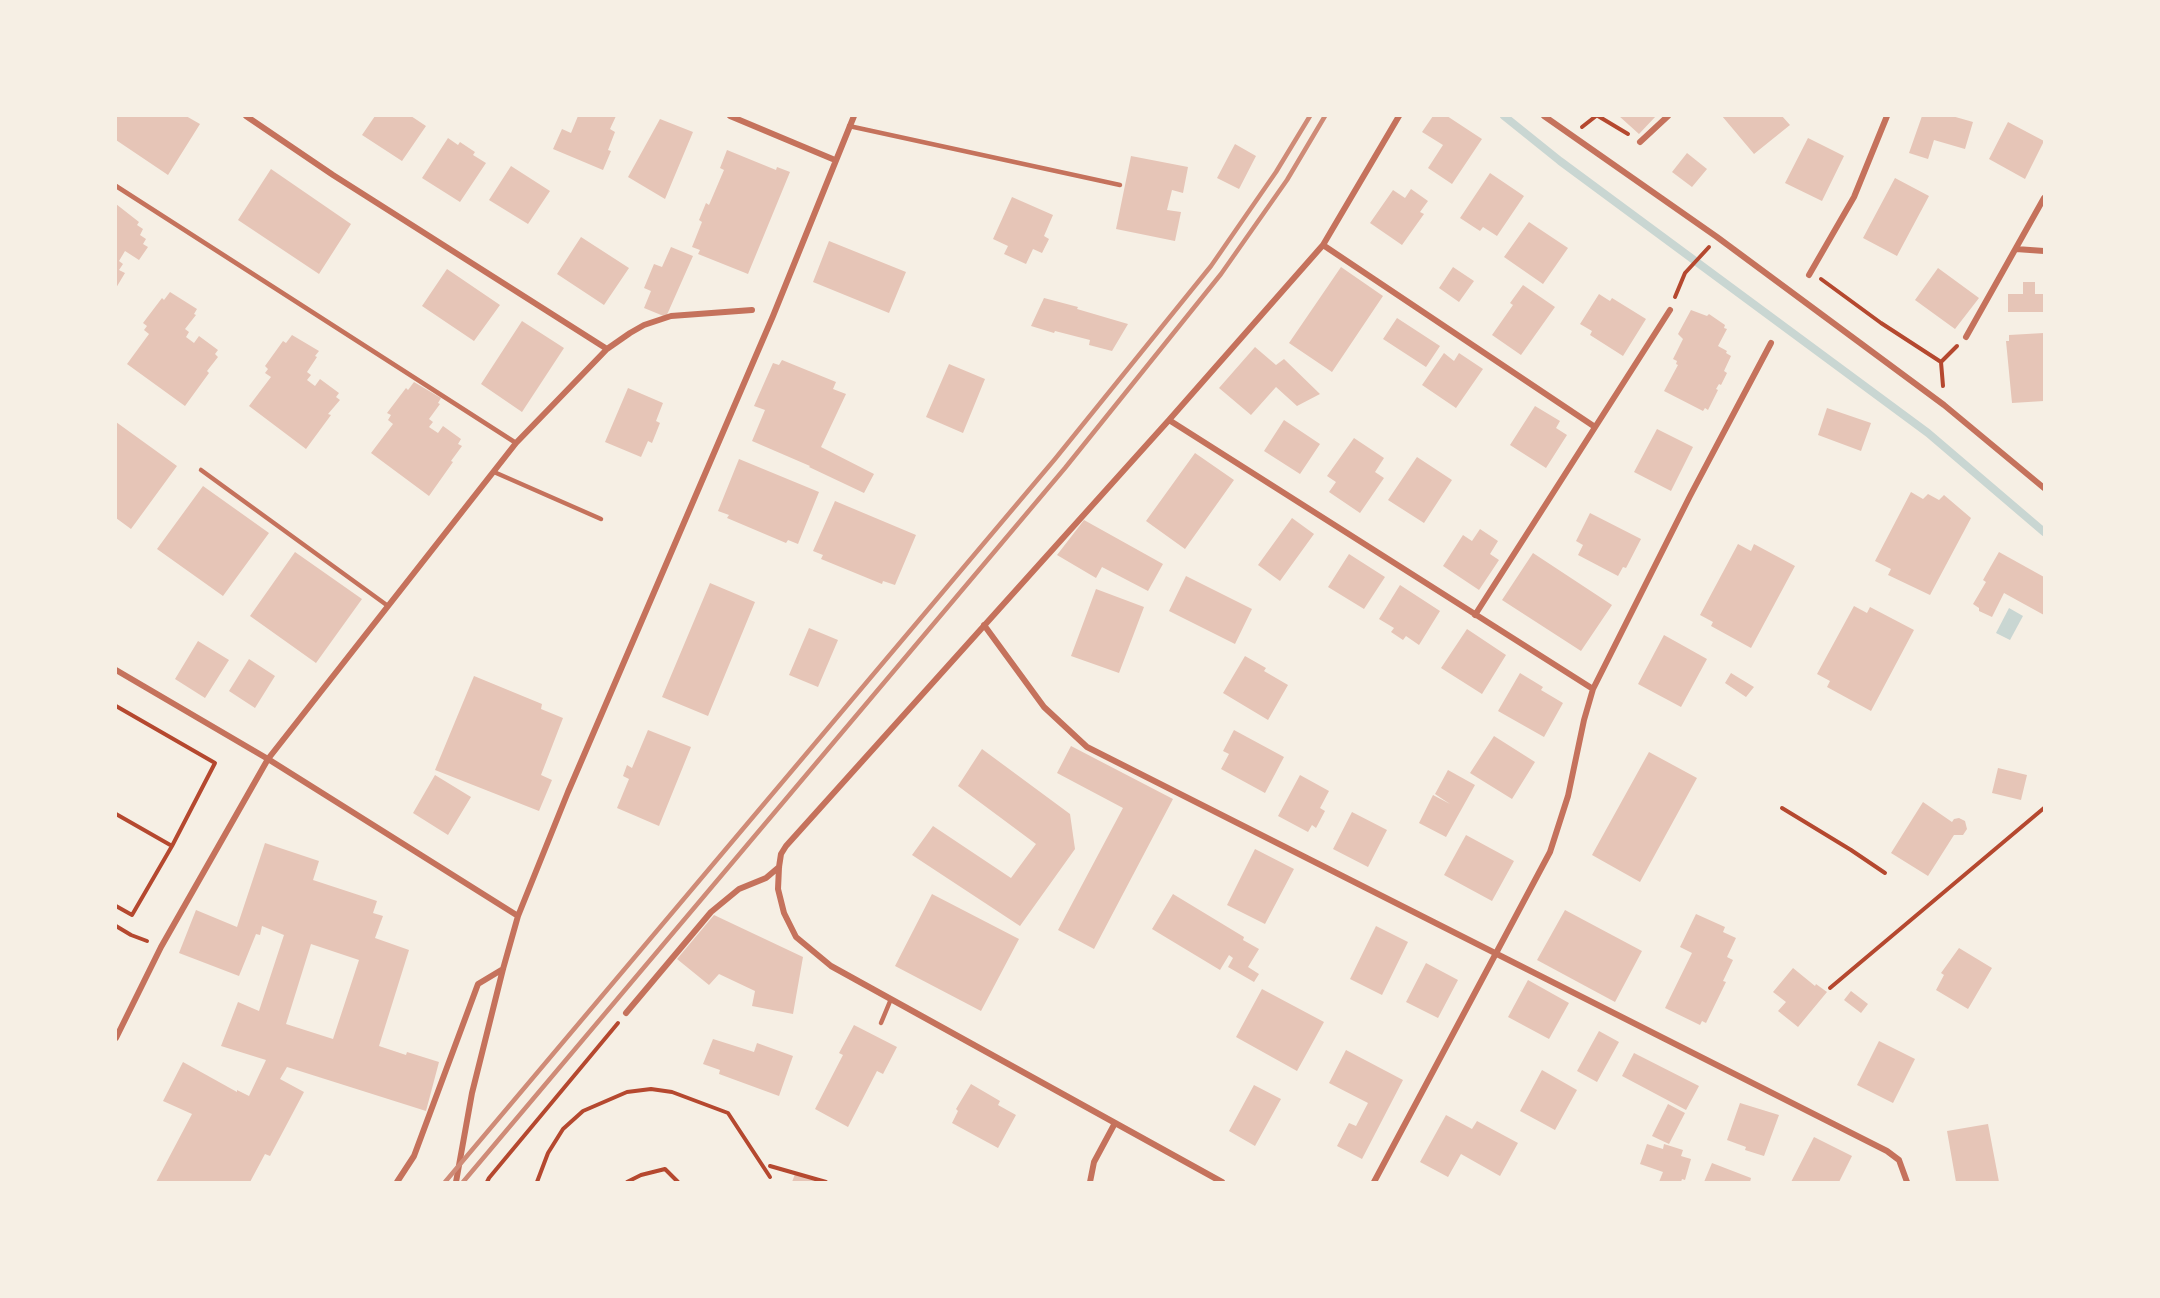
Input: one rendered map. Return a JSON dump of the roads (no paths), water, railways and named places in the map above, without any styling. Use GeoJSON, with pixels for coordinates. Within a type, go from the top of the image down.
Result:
{"type":"FeatureCollection","features":[{"type":"Feature","properties":{"kind":"street"},"geometry":{"type":"LineString","coordinates":[[246,116],[333,176],[608,349]]}},
{"type":"Feature","properties":{"kind":"street"},"geometry":{"type":"LineString","coordinates":[[729,116],[835,159]]}},
{"type":"Feature","properties":{"kind":"street"},"geometry":{"type":"LineString","coordinates":[[456,1182],[472,1093],[518,916],[568,792],[772,316],[854,116]]}},
{"type":"Feature","properties":{"kind":"street"},"geometry":{"type":"LineString","coordinates":[[1222,1182],[831,966],[796,937],[784,913],[778,889],[781,854],[1323,245],[1399,116]]}},
{"type":"Feature","properties":{"kind":"street"},"geometry":{"type":"LineString","coordinates":[[1545,116],[1718,237],[1944,405],[2044,488]]}},
{"type":"Feature","properties":{"kind":"street"},"geometry":{"type":"LineString","coordinates":[[1640,142],[1668,116]]}},
{"type":"Feature","properties":{"kind":"street"},"geometry":{"type":"LineString","coordinates":[[1810,273],[1854,197],[1887,116]]}},
{"type":"Feature","properties":{"kind":"street"},"geometry":{"type":"LineString","coordinates":[[1966,338],[2044,198]]}},
{"type":"Feature","properties":{"kind":"street"},"geometry":{"type":"LineString","coordinates":[[1323,245],[1595,427]]}},
{"type":"Feature","properties":{"kind":"street"},"geometry":{"type":"LineString","coordinates":[[2016,249],[2044,251]]}},
{"type":"Feature","properties":{"kind":"street"},"geometry":{"type":"LineString","coordinates":[[116,1038],[161,947],[268,759],[516,443],[608,349],[644,325],[670,316],[752,310]]}},
{"type":"Feature","properties":{"kind":"street"},"geometry":{"type":"LineString","coordinates":[[1475,615],[1670,310]]}},
{"type":"Feature","properties":{"kind":"street"},"geometry":{"type":"LineString","coordinates":[[1374,1182],[1550,852],[1568,796],[1593,689],[1690,496],[1771,343]]}},
{"type":"Feature","properties":{"kind":"street"},"geometry":{"type":"LineString","coordinates":[[1169,420],[1593,689]]}},
{"type":"Feature","properties":{"kind":"street"},"geometry":{"type":"LineString","coordinates":[[984,625],[1044,707],[1087,747],[1887,1151],[1899,1160],[1907,1182]]}},
{"type":"Feature","properties":{"kind":"street"},"geometry":{"type":"LineString","coordinates":[[116,670],[268,759],[518,916]]}},
{"type":"Feature","properties":{"kind":"street"},"geometry":{"type":"LineString","coordinates":[[626,1014],[711,912],[739,889],[766,878],[779,867]]}},
{"type":"Feature","properties":{"kind":"street"},"geometry":{"type":"LineString","coordinates":[[397,1182],[414,1156],[478,984],[503,969]]}},
{"type":"Feature","properties":{"kind":"street"},"geometry":{"type":"LineString","coordinates":[[1090,1182],[1094,1162],[1115,1123]]}},
{"type":"Feature","properties":{"kind":"lane"},"geometry":{"type":"LineString","coordinates":[[849,126],[1120,185]]}},
{"type":"Feature","properties":{"kind":"lane"},"geometry":{"type":"LineString","coordinates":[[116,186],[516,443]]}},
{"type":"Feature","properties":{"kind":"lane"},"geometry":{"type":"LineString","coordinates":[[201,470],[388,606]]}},
{"type":"Feature","properties":{"kind":"lane"},"geometry":{"type":"LineString","coordinates":[[494,472],[601,519]]}},
{"type":"Feature","properties":{"kind":"lane"},"geometry":{"type":"LineString","coordinates":[[881,1023],[891,999]]}},
{"type":"Feature","properties":{"kind":"waterway"},"geometry":{"type":"LineString","coordinates":[[1504,116],[1560,161],[1928,433],[2044,532]]}},
{"type":"Feature","properties":{"kind":"railway"},"geometry":{"type":"LineString","coordinates":[[445,1182],[1055,459],[1211,266],[1276,172],[1310,116]]}},
{"type":"Feature","properties":{"kind":"railway"},"geometry":{"type":"LineString","coordinates":[[463,1182],[1065,468],[1221,274],[1287,180],[1325,116]]}}]}
